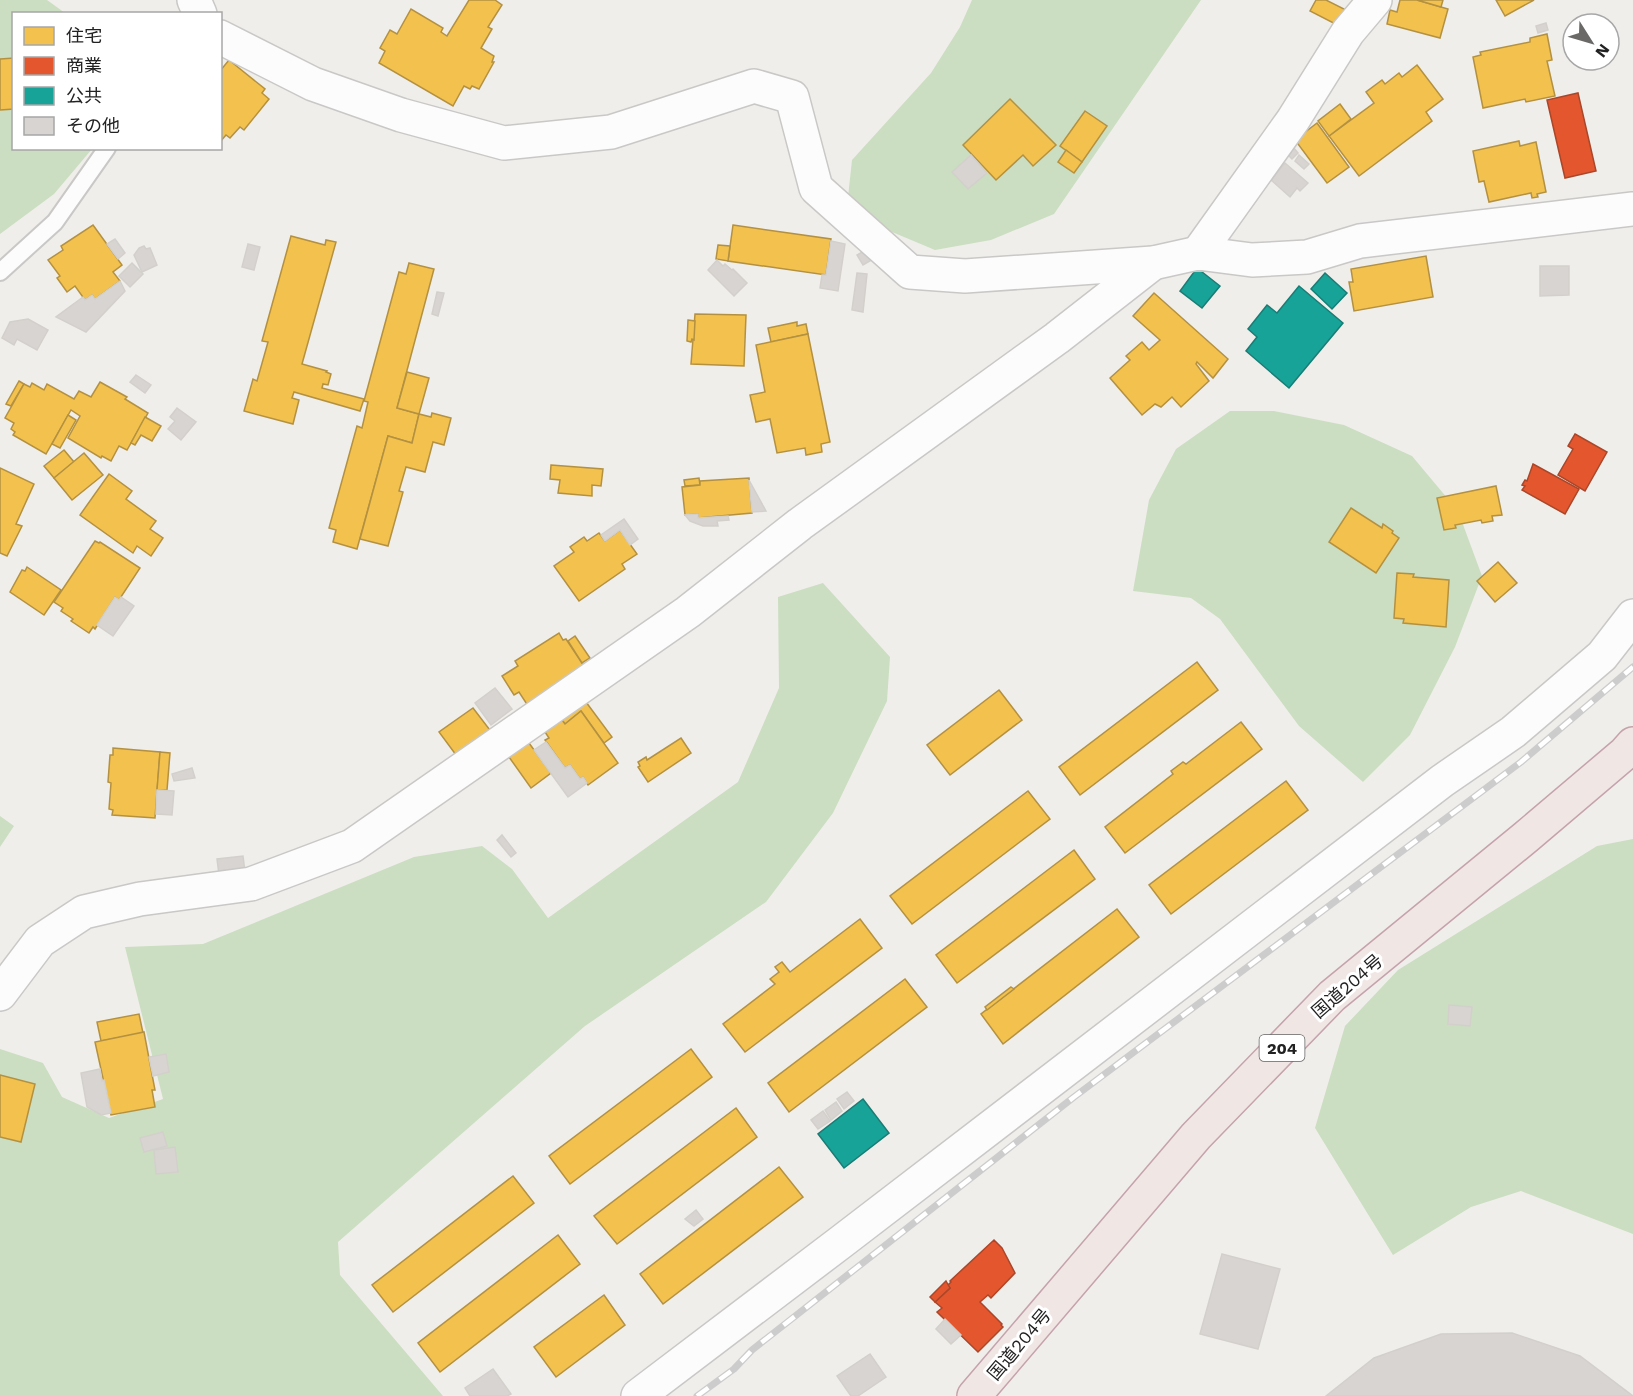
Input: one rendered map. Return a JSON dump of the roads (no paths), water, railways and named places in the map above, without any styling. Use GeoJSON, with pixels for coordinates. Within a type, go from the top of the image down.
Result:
{"type":"FeatureCollection","features":[{"type":"Feature","properties":{"kind":"highway","name":"国道204号"},"geometry":{"type":"LineString","coordinates":[[974,1396],[1196,1136],[1332,996],[1526,837],[1633,744]]}},
{"type":"Feature","properties":{"kind":"street"},"geometry":{"type":"LineString","coordinates":[[1197,253],[1293,120],[1348,32],[1375,0]]}},
{"type":"Feature","properties":{"kind":"street"},"geometry":{"type":"LineString","coordinates":[[222,38],[313,84],[401,114],[504,143],[611,132],[754,86],[792,97],[816,188],[910,272],[965,276],[1154,263],[1197,253],[1252,260],[1307,257],[1360,241],[1633,209]]}},
{"type":"Feature","properties":{"kind":"street"},"geometry":{"type":"LineString","coordinates":[[0,994],[40,941],[84,912],[140,899],[251,884],[352,846],[688,612],[800,524],[1057,338],[1154,263]]}},
{"type":"Feature","properties":{"kind":"street"},"geometry":{"type":"LineString","coordinates":[[638,1396],[1442,781],[1513,732],[1602,656],[1633,616]]}},
{"type":"Feature","properties":{"kind":"lane"},"geometry":{"type":"LineString","coordinates":[[0,272],[55,222],[106,150]]}},
{"type":"Feature","properties":{"kind":"railway"},"geometry":{"type":"LineString","coordinates":[[697,1396],[734,1369],[752,1350],[1074,1097],[1521,762],[1633,667]]}}]}
